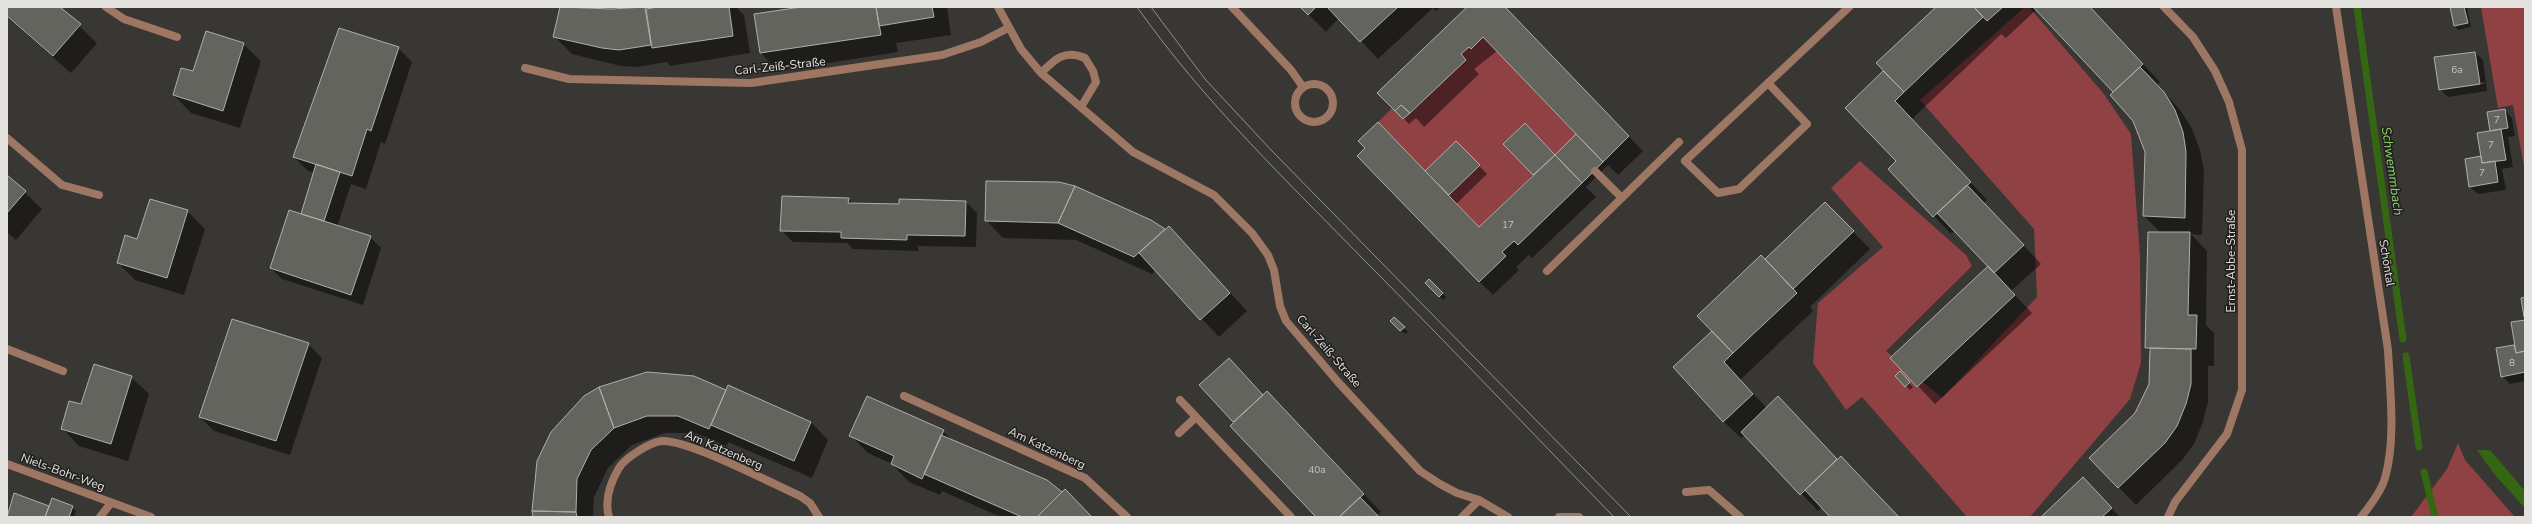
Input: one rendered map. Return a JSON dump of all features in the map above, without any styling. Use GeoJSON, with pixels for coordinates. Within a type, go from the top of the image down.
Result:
{"type":"FeatureCollection","features":[{"type":"Feature","properties":{"kind":"street"},"geometry":{"type":"LineString","coordinates":[[106,7],[124,19],[177,37]]}},
{"type":"Feature","properties":{"kind":"street","name":"Carl-Zeiß-Straße"},"geometry":{"type":"LineString","coordinates":[[998,7],[1008,28],[1041,73],[1133,152],[1214,195],[1252,233],[1268,255],[1274,270],[1280,306],[1286,320],[1338,382],[1420,471],[1457,493],[1479,500],[1508,517]]}},
{"type":"Feature","properties":{"kind":"street"},"geometry":{"type":"LineString","coordinates":[[1232,7],[1290,70],[1303,87]]}},
{"type":"Feature","properties":{"kind":"street"},"geometry":{"type":"LineString","coordinates":[[1768,83],[1807,124],[1739,189],[1718,193],[1685,161],[1768,83],[1849,7]]}},
{"type":"Feature","properties":{"kind":"street","name":"Ernst-Abbe-Straße"},"geometry":{"type":"LineString","coordinates":[[2164,7],[2193,37],[2215,71],[2229,102],[2242,150],[2242,390],[2227,434],[2175,502],[2168,517]]}},
{"type":"Feature","properties":{"kind":"street","name":"Schöntal"},"geometry":{"type":"LineString","coordinates":[[2336,7],[2388,350],[2391,399],[2389,458],[2384,479],[2361,517]]}},
{"type":"Feature","properties":{"kind":"street","name":"Carl-Zeiß-Straße"},"geometry":{"type":"LineString","coordinates":[[524,68],[569,79],[751,83],[942,55],[981,42],[1008,28]]}},
{"type":"Feature","properties":{"kind":"street"},"geometry":{"type":"LineString","coordinates":[[1041,73],[1056,58],[1062,55],[1072,54],[1085,58],[1093,71],[1096,82],[1081,107]]}},
{"type":"Feature","properties":{"kind":"street"},"geometry":{"type":"LineString","coordinates":[[1309,85],[1321,85],[1330,92],[1333,108],[1328,116],[1323,120],[1310,121],[1299,114],[1295,103],[1299,92],[1303,87],[1309,85]]}},
{"type":"Feature","properties":{"kind":"street"},"geometry":{"type":"LineString","coordinates":[[7,138],[62,185],[99,195]]}},
{"type":"Feature","properties":{"kind":"street"},"geometry":{"type":"LineString","coordinates":[[1547,271],[1679,142]]}},
{"type":"Feature","properties":{"kind":"street"},"geometry":{"type":"LineString","coordinates":[[1595,171],[1622,198]]}},
{"type":"Feature","properties":{"kind":"street"},"geometry":{"type":"LineString","coordinates":[[7,350],[63,371]]}},
{"type":"Feature","properties":{"kind":"street","name":"Am Katzenberg"},"geometry":{"type":"LineString","coordinates":[[904,396],[1085,478],[1127,517]]}},
{"type":"Feature","properties":{"kind":"street"},"geometry":{"type":"LineString","coordinates":[[1180,400],[1291,517]]}},
{"type":"Feature","properties":{"kind":"street"},"geometry":{"type":"LineString","coordinates":[[1179,433],[1196,417]]}},
{"type":"Feature","properties":{"kind":"street","name":"Am Katzenberg"},"geometry":{"type":"LineString","coordinates":[[610,517],[607,500],[611,481],[620,465],[636,452],[662,441],[686,445],[800,496],[810,503],[819,517]]}},
{"type":"Feature","properties":{"kind":"street","name":"Niels-Bohr-Weg"},"geometry":{"type":"LineString","coordinates":[[7,464],[151,517]]}},
{"type":"Feature","properties":{"kind":"street"},"geometry":{"type":"LineString","coordinates":[[1686,492],[1709,490],[1740,517]]}},
{"type":"Feature","properties":{"kind":"street"},"geometry":{"type":"LineString","coordinates":[[1462,517],[1479,500]]}},
{"type":"Feature","properties":{"kind":"street","name":"Niels-Bohr-Weg"},"geometry":{"type":"LineString","coordinates":[[100,517],[111,502]]}},
{"type":"Feature","properties":{"kind":"street"},"geometry":{"type":"LineString","coordinates":[[1559,517],[1579,517]]}},
{"type":"Feature","properties":{"kind":"shaded area"},"geometry":{"type":"Polygon","coordinates":[[[2025,7],[2029,7],[2104,94],[2131,134],[2140,256],[2141,363],[2130,399],[2030,517],[1967,517],[1862,397],[1846,410],[1813,363],[1818,303],[1883,247],[1831,188],[1860,161],[1966,255],[1972,266],[1886,351],[1942,398],[2037,297],[2034,229],[1920,100],[2025,7]]]}},
{"type":"Feature","properties":{"kind":"shaded area"},"geometry":{"type":"Polygon","coordinates":[[[2481,7],[2525,7],[2525,172],[2513,105],[2498,108],[2481,7]]]}},
{"type":"Feature","properties":{"kind":"shaded area"},"geometry":{"type":"Polygon","coordinates":[[[1483,37],[1576,134],[1555,155],[1525,123],[1503,143],[1533,175],[1479,227],[1449,195],[1480,165],[1456,141],[1425,171],[1378,122],[1392,108],[1403,119],[1466,60],[1461,54],[1469,47],[1471,49],[1483,37]]]}},
{"type":"Feature","properties":{"kind":"shaded area"},"geometry":{"type":"Polygon","coordinates":[[[2458,443],[2465,460],[2515,517],[2411,517],[2447,469],[2458,443]]]}},
{"type":"Feature","properties":{"kind":"shaded area"},"geometry":{"type":"Polygon","coordinates":[[[2477,450],[2490,450],[2525,491],[2525,508],[2495,475],[2477,450]]]}},
{"type":"Feature","properties":{"kind":"building"},"geometry":{"type":"Polygon","coordinates":[[[7,7],[60,7],[81,24],[53,56],[7,16],[7,7]]]}},
{"type":"Feature","properties":{"kind":"building"},"geometry":{"type":"Polygon","coordinates":[[[560,7],[612,9],[645,7],[651,45],[619,50],[602,48],[553,37],[560,7]]]}},
{"type":"Feature","properties":{"kind":"building"},"geometry":{"type":"Polygon","coordinates":[[[658,7],[729,7],[733,36],[652,48],[646,9],[658,7]]]}},
{"type":"Feature","properties":{"kind":"building"},"geometry":{"type":"Polygon","coordinates":[[[801,7],[876,7],[881,35],[760,53],[754,14],[801,7]]]}},
{"type":"Feature","properties":{"kind":"building"},"geometry":{"type":"Polygon","coordinates":[[[876,7],[932,7],[934,17],[879,26],[876,7]]]}},
{"type":"Feature","properties":{"kind":"building"},"geometry":{"type":"Polygon","coordinates":[[[1300,7],[1316,7],[1308,15],[1300,7]]]}},
{"type":"Feature","properties":{"kind":"building"},"geometry":{"type":"Polygon","coordinates":[[[1327,7],[1398,7],[1360,42],[1327,7]]]}},
{"type":"Feature","properties":{"kind":"building"},"geometry":{"type":"Polygon","coordinates":[[[1467,7],[1505,7],[1629,136],[1603,162],[1483,37],[1471,49],[1469,47],[1461,54],[1466,60],[1410,113],[1401,105],[1395,111],[1377,93],[1467,7]]]}},
{"type":"Feature","properties":{"kind":"building"},"geometry":{"type":"Polygon","coordinates":[[[1936,7],[1974,7],[1983,17],[1904,92],[1876,63],[1936,7]]]}},
{"type":"Feature","properties":{"kind":"building"},"geometry":{"type":"Polygon","coordinates":[[[1974,7],[2003,7],[1987,21],[1974,7]]]}},
{"type":"Feature","properties":{"kind":"building"},"geometry":{"type":"Polygon","coordinates":[[[2033,7],[2090,7],[2143,64],[2113,92],[2033,7]]]}},
{"type":"Feature","properties":{"kind":"building"},"geometry":{"type":"Polygon","coordinates":[[[2450,7],[2464,7],[2468,23],[2454,26],[2450,7]]]}},
{"type":"Feature","properties":{"kind":"building"},"geometry":{"type":"Polygon","coordinates":[[[339,28],[399,47],[371,131],[367,129],[352,176],[293,157],[339,28]]]}},
{"type":"Feature","properties":{"kind":"building"},"geometry":{"type":"Polygon","coordinates":[[[206,31],[244,43],[223,111],[173,95],[181,68],[193,71],[206,31]]]}},
{"type":"Feature","properties":{"kind":"building"},"geometry":{"type":"Polygon","coordinates":[[[2475,52],[2480,84],[2439,90],[2434,57],[2475,52]]]}},
{"type":"Feature","properties":{"kind":"building"},"geometry":{"type":"Polygon","coordinates":[[[2140,67],[2164,92],[2175,110],[2183,132],[2186,152],[2185,218],[2143,216],[2145,152],[2133,121],[2110,95],[2140,67]]]}},
{"type":"Feature","properties":{"kind":"building"},"geometry":{"type":"Polygon","coordinates":[[[1883,71],[1904,92],[1895,101],[1971,182],[1933,217],[1888,169],[1896,161],[1845,108],[1883,71]]]}},
{"type":"Feature","properties":{"kind":"building"},"geometry":{"type":"Polygon","coordinates":[[[1401,105],[1410,113],[1403,119],[1395,111],[1401,105]]]}},
{"type":"Feature","properties":{"kind":"building"},"geometry":{"type":"Polygon","coordinates":[[[2505,109],[2508,128],[2490,131],[2487,112],[2505,109]]]}},
{"type":"Feature","properties":{"kind":"building"},"geometry":{"type":"Polygon","coordinates":[[[1378,122],[1479,227],[1555,155],[1582,183],[1518,245],[1514,241],[1502,252],[1506,256],[1479,282],[1357,156],[1365,148],[1358,141],[1378,122]]]}},
{"type":"Feature","properties":{"kind":"building"},"geometry":{"type":"Polygon","coordinates":[[[1525,123],[1555,155],[1533,175],[1503,144],[1525,123]]]}},
{"type":"Feature","properties":{"kind":"building"},"geometry":{"type":"Polygon","coordinates":[[[2501,129],[2506,160],[2482,163],[2477,133],[2501,129]]]}},
{"type":"Feature","properties":{"kind":"building"},"geometry":{"type":"Polygon","coordinates":[[[1576,134],[1603,162],[1582,183],[1555,155],[1576,134]]]}},
{"type":"Feature","properties":{"kind":"building"},"geometry":{"type":"Polygon","coordinates":[[[1456,141],[1480,165],[1449,195],[1425,171],[1456,141]]]}},
{"type":"Feature","properties":{"kind":"building"},"geometry":{"type":"Polygon","coordinates":[[[2481,156],[2482,163],[2495,161],[2498,182],[2469,187],[2465,159],[2481,156]]]}},
{"type":"Feature","properties":{"kind":"building"},"geometry":{"type":"Polygon","coordinates":[[[316,164],[340,172],[324,221],[301,214],[316,164]]]}},
{"type":"Feature","properties":{"kind":"building"},"geometry":{"type":"Polygon","coordinates":[[[7,175],[26,191],[7,213],[7,175]]]}},
{"type":"Feature","properties":{"kind":"building"},"geometry":{"type":"Polygon","coordinates":[[[986,181],[1059,182],[1075,186],[1058,223],[985,221],[986,181]]]}},
{"type":"Feature","properties":{"kind":"building"},"geometry":{"type":"Polygon","coordinates":[[[1967,185],[2024,245],[1994,273],[1937,213],[1967,185]]]}},
{"type":"Feature","properties":{"kind":"building"},"geometry":{"type":"Polygon","coordinates":[[[1075,186],[1151,220],[1165,229],[1134,257],[1058,223],[1075,186]]]}},
{"type":"Feature","properties":{"kind":"building"},"geometry":{"type":"Polygon","coordinates":[[[782,196],[849,198],[848,203],[899,204],[899,199],[966,201],[965,236],[907,235],[907,240],[841,238],[841,232],[780,231],[782,196]]]}},
{"type":"Feature","properties":{"kind":"building"},"geometry":{"type":"Polygon","coordinates":[[[150,199],[188,210],[167,278],[117,263],[125,235],[137,239],[150,199]]]}},
{"type":"Feature","properties":{"kind":"building"},"geometry":{"type":"Polygon","coordinates":[[[1825,202],[1854,231],[1793,289],[1765,259],[1825,202]]]}},
{"type":"Feature","properties":{"kind":"building"},"geometry":{"type":"Polygon","coordinates":[[[289,210],[371,236],[351,295],[270,268],[289,210]]]}},
{"type":"Feature","properties":{"kind":"building"},"geometry":{"type":"Polygon","coordinates":[[[1169,226],[1230,293],[1200,320],[1139,253],[1169,226]]]}},
{"type":"Feature","properties":{"kind":"building"},"geometry":{"type":"Polygon","coordinates":[[[2148,232],[2190,232],[2188,315],[2197,315],[2196,349],[2145,348],[2148,232]]]}},
{"type":"Feature","properties":{"kind":"building"},"geometry":{"type":"Polygon","coordinates":[[[1761,255],[1797,293],[1733,353],[1697,316],[1761,255]]]}},
{"type":"Feature","properties":{"kind":"building"},"geometry":{"type":"Polygon","coordinates":[[[1988,266],[2015,295],[1917,387],[1890,358],[1988,266]]]}},
{"type":"Feature","properties":{"kind":"building"},"geometry":{"type":"Polygon","coordinates":[[[1429,279],[1443,293],[1439,297],[1425,283],[1429,279]]]}},
{"type":"Feature","properties":{"kind":"building"},"geometry":{"type":"Polygon","coordinates":[[[2525,297],[2525,317],[2524,317],[2521,298],[2525,297]]]}},
{"type":"Feature","properties":{"kind":"building"},"geometry":{"type":"Polygon","coordinates":[[[1394,317],[1405,327],[1400,331],[1390,321],[1394,317]]]}},
{"type":"Feature","properties":{"kind":"building"},"geometry":{"type":"Polygon","coordinates":[[[232,319],[309,343],[276,441],[199,417],[232,319]]]}},
{"type":"Feature","properties":{"kind":"building"},"geometry":{"type":"Polygon","coordinates":[[[2525,320],[2525,351],[2516,353],[2511,322],[2525,320]]]}},
{"type":"Feature","properties":{"kind":"building"},"geometry":{"type":"Polygon","coordinates":[[[1712,331],[1733,353],[1724,362],[1753,394],[1723,422],[1673,367],[1712,331]]]}},
{"type":"Feature","properties":{"kind":"building"},"geometry":{"type":"Polygon","coordinates":[[[2514,345],[2516,353],[2525,351],[2525,372],[2501,377],[2496,348],[2514,345]]]}},
{"type":"Feature","properties":{"kind":"building"},"geometry":{"type":"Polygon","coordinates":[[[2150,348],[2191,349],[2191,384],[2186,404],[2177,426],[2165,443],[2118,488],[2089,458],[2135,413],[2149,384],[2150,348]]]}},
{"type":"Feature","properties":{"kind":"building"},"geometry":{"type":"Polygon","coordinates":[[[1229,358],[1263,395],[1233,422],[1199,385],[1229,358]]]}},
{"type":"Feature","properties":{"kind":"building"},"geometry":{"type":"Polygon","coordinates":[[[94,364],[132,376],[111,444],[61,429],[69,401],[81,404],[94,364]]]}},
{"type":"Feature","properties":{"kind":"building"},"geometry":{"type":"Polygon","coordinates":[[[1900,371],[1910,382],[1905,387],[1895,376],[1900,371]]]}},
{"type":"Feature","properties":{"kind":"building"},"geometry":{"type":"Polygon","coordinates":[[[647,372],[694,376],[726,390],[709,429],[678,416],[647,416],[614,428],[599,387],[647,372]]]}},
{"type":"Feature","properties":{"kind":"building"},"geometry":{"type":"Polygon","coordinates":[[[728,385],[811,422],[794,461],[711,425],[728,385]]]}},
{"type":"Feature","properties":{"kind":"building"},"geometry":{"type":"Polygon","coordinates":[[[599,387],[614,428],[591,450],[577,479],[576,512],[532,511],[537,461],[551,432],[584,396],[599,387]]]}},
{"type":"Feature","properties":{"kind":"building"},"geometry":{"type":"Polygon","coordinates":[[[1267,391],[1364,494],[1339,517],[1316,517],[1230,426],[1267,391]]]}},
{"type":"Feature","properties":{"kind":"building"},"geometry":{"type":"Polygon","coordinates":[[[867,396],[944,430],[922,479],[891,464],[894,456],[849,436],[867,396]]]}},
{"type":"Feature","properties":{"kind":"building"},"geometry":{"type":"Polygon","coordinates":[[[1778,396],[1837,459],[1800,495],[1741,432],[1778,396]]]}},
{"type":"Feature","properties":{"kind":"building"},"geometry":{"type":"Polygon","coordinates":[[[941,435],[1047,480],[1062,492],[1037,517],[1022,517],[924,474],[941,435]]]}},
{"type":"Feature","properties":{"kind":"building"},"geometry":{"type":"Polygon","coordinates":[[[1841,456],[1899,517],[1830,517],[1805,490],[1841,456]]]}},
{"type":"Feature","properties":{"kind":"building"},"geometry":{"type":"Polygon","coordinates":[[[2083,477],[2112,508],[2102,517],[2041,517],[2083,477]]]}},
{"type":"Feature","properties":{"kind":"building"},"geometry":{"type":"Polygon","coordinates":[[[1065,489],[1092,517],[1037,517],[1065,489]]]}},
{"type":"Feature","properties":{"kind":"building"},"geometry":{"type":"Polygon","coordinates":[[[14,493],[49,506],[45,517],[7,517],[14,493]]]}},
{"type":"Feature","properties":{"kind":"building"},"geometry":{"type":"Polygon","coordinates":[[[1360,497],[1379,517],[1339,517],[1360,497]]]}},
{"type":"Feature","properties":{"kind":"building"},"geometry":{"type":"Polygon","coordinates":[[[52,498],[73,506],[69,517],[45,517],[52,498]]]}},
{"type":"Feature","properties":{"kind":"building"},"geometry":{"type":"Polygon","coordinates":[[[532,511],[576,512],[577,517],[533,517],[532,511]]]}},
{"type":"Feature","properties":{"kind":"waterway","name":"Schwemmbach"},"geometry":{"type":"LineString","coordinates":[[2357,7],[2403,339]]}},
{"type":"Feature","properties":{"kind":"waterway","name":"Schwemmbach"},"geometry":{"type":"LineString","coordinates":[[2406,356],[2419,447]]}},
{"type":"Feature","properties":{"kind":"waterway","name":"Schwemmbach"},"geometry":{"type":"LineString","coordinates":[[2424,472],[2435,517]]}},
{"type":"Feature","properties":{"kind":"tram line"},"geometry":{"type":"LineString","coordinates":[[1137,7],[1190,76],[1218,108],[1308,203],[1614,517]]}},
{"type":"Feature","properties":{"kind":"tram line"},"geometry":{"type":"LineString","coordinates":[[1151,7],[1205,79],[1272,151],[1631,517]]}}]}
